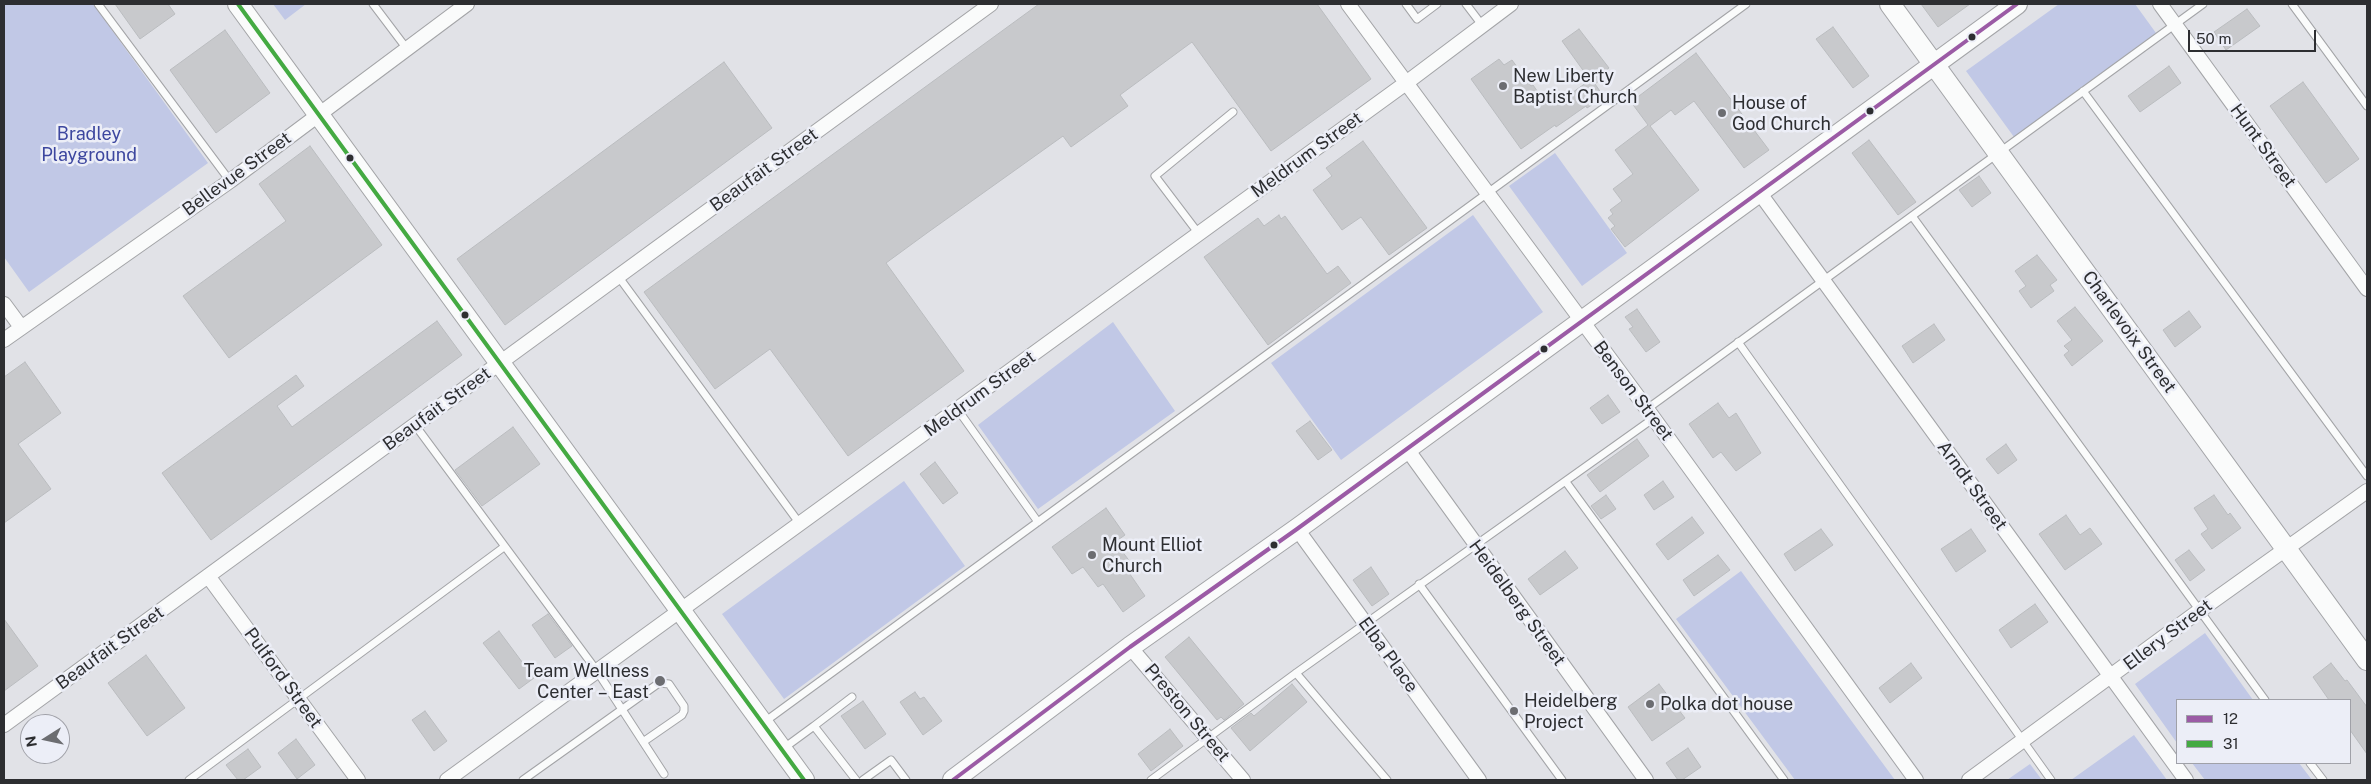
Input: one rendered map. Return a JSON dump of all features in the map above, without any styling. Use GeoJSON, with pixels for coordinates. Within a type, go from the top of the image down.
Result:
{"type":"FeatureCollection","features":[{"type":"Feature","properties":{"kind":"main road"},"geometry":{"type":"LineString","coordinates":[[238,4],[804,780]]}},
{"type":"Feature","properties":{"kind":"main road","name":"Charlevoix Street"},"geometry":{"type":"LineString","coordinates":[[1890,4],[2367,660]]}},
{"type":"Feature","properties":{"kind":"main road"},"geometry":{"type":"LineString","coordinates":[[955,779],[1130,647],[1297,529],[2017,4]]}},
{"type":"Feature","properties":{"kind":"street","name":"Bellevue Street"},"geometry":{"type":"LineString","coordinates":[[4,340],[230,181],[467,4]]}},
{"type":"Feature","properties":{"kind":"street","name":"Beaufait Street"},"geometry":{"type":"LineString","coordinates":[[4,725],[991,4]]}},
{"type":"Feature","properties":{"kind":"street","name":"Benson Street"},"geometry":{"type":"LineString","coordinates":[[1348,4],[1650,413],[1916,780]]}},
{"type":"Feature","properties":{"kind":"street","name":"Meldrum Street"},"geometry":{"type":"LineString","coordinates":[[447,780],[958,410],[1406,83],[1511,4]]}},
{"type":"Feature","properties":{"kind":"street","name":"Hunt Street"},"geometry":{"type":"LineString","coordinates":[[2160,4],[2367,289]]}},
{"type":"Feature","properties":{"kind":"street","name":"Arndt Street"},"geometry":{"type":"LineString","coordinates":[[1759,192],[2186,780]]}},
{"type":"Feature","properties":{"kind":"street"},"geometry":{"type":"LineString","coordinates":[[4,304],[21,328]]}},
{"type":"Feature","properties":{"kind":"street","name":"Heidelberg Street"},"geometry":{"type":"LineString","coordinates":[[1406,449],[1646,780]]}},
{"type":"Feature","properties":{"kind":"street","name":"Ellery Street"},"geometry":{"type":"LineString","coordinates":[[1969,780],[2199,611],[2367,491]]}},
{"type":"Feature","properties":{"kind":"street","name":"Elba Place"},"geometry":{"type":"LineString","coordinates":[[1297,529],[1479,780]]}},
{"type":"Feature","properties":{"kind":"street","name":"Pulford Street"},"geometry":{"type":"LineString","coordinates":[[208,576],[358,780]]}},
{"type":"Feature","properties":{"kind":"street","name":"Preston Street"},"geometry":{"type":"LineString","coordinates":[[1130,647],[1243,780]]}},
{"type":"Feature","properties":{"kind":"lane"},"geometry":{"type":"LineString","coordinates":[[98,4],[230,181]]}},
{"type":"Feature","properties":{"kind":"lane"},"geometry":{"type":"LineString","coordinates":[[373,4],[407,49]]}},
{"type":"Feature","properties":{"kind":"lane"},"geometry":{"type":"LineString","coordinates":[[1406,4],[1417,19],[1438,4]]}},
{"type":"Feature","properties":{"kind":"lane"},"geometry":{"type":"LineString","coordinates":[[1466,4],[1482,25]]}},
{"type":"Feature","properties":{"kind":"lane"},"geometry":{"type":"LineString","coordinates":[[762,723],[1746,4]]}},
{"type":"Feature","properties":{"kind":"lane"},"geometry":{"type":"LineString","coordinates":[[1151,780],[1208,740],[1296,672],[1475,543],[1566,482],[1738,342],[2203,4]]}},
{"type":"Feature","properties":{"kind":"lane"},"geometry":{"type":"LineString","coordinates":[[2292,4],[2367,106]]}},
{"type":"Feature","properties":{"kind":"lane"},"geometry":{"type":"LineString","coordinates":[[2083,92],[2367,476]]}},
{"type":"Feature","properties":{"kind":"lane"},"geometry":{"type":"LineString","coordinates":[[1199,234],[1155,176],[1233,112]]}},
{"type":"Feature","properties":{"kind":"lane"},"geometry":{"type":"LineString","coordinates":[[1912,216],[2264,699]]}},
{"type":"Feature","properties":{"kind":"lane"},"geometry":{"type":"LineString","coordinates":[[618,276],[800,524]]}},
{"type":"Feature","properties":{"kind":"lane"},"geometry":{"type":"LineString","coordinates":[[1738,342],[2051,780]]}},
{"type":"Feature","properties":{"kind":"lane"},"geometry":{"type":"LineString","coordinates":[[958,410],[1038,522]]}},
{"type":"Feature","properties":{"kind":"lane"},"geometry":{"type":"LineString","coordinates":[[415,425],[597,671],[664,774]]}},
{"type":"Feature","properties":{"kind":"lane"},"geometry":{"type":"LineString","coordinates":[[1566,482],[1784,780]]}},
{"type":"Feature","properties":{"kind":"lane"},"geometry":{"type":"LineString","coordinates":[[189,780],[300,700],[504,547]]}},
{"type":"Feature","properties":{"kind":"lane"},"geometry":{"type":"LineString","coordinates":[[1419,584],[1562,780]]}},
{"type":"Feature","properties":{"kind":"lane"},"geometry":{"type":"LineString","coordinates":[[1296,672],[1387,780]]}},
{"type":"Feature","properties":{"kind":"lane"},"geometry":{"type":"LineString","coordinates":[[523,780],[621,708],[663,682],[669,684],[684,706],[682,715],[643,742]]}},
{"type":"Feature","properties":{"kind":"lane"},"geometry":{"type":"LineString","coordinates":[[782,750],[852,697]]}},
{"type":"Feature","properties":{"kind":"lane"},"geometry":{"type":"LineString","coordinates":[[814,726],[856,780]]}},
{"type":"Feature","properties":{"kind":"lane"},"geometry":{"type":"LineString","coordinates":[[863,780],[891,760],[906,780]]}},
{"type":"Feature","properties":{"kind":"lane"},"geometry":{"type":"LineString","coordinates":[[2311,764],[2323,780]]}},
{"type":"Feature","properties":{"kind":"green space","name":"Bradley Playground"},"geometry":{"type":"Polygon","coordinates":[[[4,4],[93,4],[208,163],[29,292],[4,257],[4,4]]]}},
{"type":"Feature","properties":{"kind":"green space"},"geometry":{"type":"Polygon","coordinates":[[[273,4],[306,4],[285,20],[273,4]]]}},
{"type":"Feature","properties":{"kind":"green space"},"geometry":{"type":"Polygon","coordinates":[[[2059,4],[2135,4],[2156,33],[2014,137],[1966,71],[2059,4]]]}},
{"type":"Feature","properties":{"kind":"green space"},"geometry":{"type":"Polygon","coordinates":[[[1555,153],[1627,253],[1582,286],[1509,186],[1555,153]]]}},
{"type":"Feature","properties":{"kind":"green space"},"geometry":{"type":"Polygon","coordinates":[[[1473,215],[1543,312],[1341,460],[1271,363],[1473,215]]]}},
{"type":"Feature","properties":{"kind":"green space"},"geometry":{"type":"Polygon","coordinates":[[[1113,322],[1175,411],[1038,509],[978,425],[1113,322]]]}},
{"type":"Feature","properties":{"kind":"green space"},"geometry":{"type":"Polygon","coordinates":[[[904,481],[965,566],[784,699],[722,614],[904,481]]]}},
{"type":"Feature","properties":{"kind":"green space"},"geometry":{"type":"Polygon","coordinates":[[[1741,571],[1895,780],[1795,780],[1676,619],[1741,571]]]}},
{"type":"Feature","properties":{"kind":"green space"},"geometry":{"type":"Polygon","coordinates":[[[2205,633],[2252,699],[2176,699],[2176,742],[2135,684],[2205,633]]]}},
{"type":"Feature","properties":{"kind":"green space"},"geometry":{"type":"Polygon","coordinates":[[[2134,735],[2167,780],[2071,780],[2134,735]]]}},
{"type":"Feature","properties":{"kind":"green space"},"geometry":{"type":"Polygon","coordinates":[[[2030,764],[2042,780],[2007,780],[2030,764]]]}},
{"type":"Feature","properties":{"kind":"green space"},"geometry":{"type":"Polygon","coordinates":[[[2193,764],[2300,764],[2312,780],[2205,780],[2193,764]]]}},
{"type":"Feature","properties":{"kind":"building"},"geometry":{"type":"Polygon","coordinates":[[[115,4],[168,4],[175,14],[140,39],[115,4]]]}},
{"type":"Feature","properties":{"kind":"building"},"geometry":{"type":"Polygon","coordinates":[[[1039,4],[1317,4],[1371,79],[1271,151],[1192,42],[1120,95],[1128,106],[1071,147],[1063,136],[927,233],[886,263],[964,371],[848,456],[770,349],[715,389],[644,292],[1039,4]]]}},
{"type":"Feature","properties":{"kind":"building"},"geometry":{"type":"Polygon","coordinates":[[[1921,4],[1970,4],[1938,27],[1921,4]]]}},
{"type":"Feature","properties":{"kind":"building"},"geometry":{"type":"Polygon","coordinates":[[[2247,9],[2260,26],[2226,50],[2214,32],[2247,9]]]}},
{"type":"Feature","properties":{"kind":"building"},"geometry":{"type":"Polygon","coordinates":[[[1833,27],[1869,76],[1853,88],[1816,39],[1833,27]]]}},
{"type":"Feature","properties":{"kind":"building","name":"New Liberty Baptist Church"},"geometry":{"type":"Polygon","coordinates":[[[1579,29],[1609,68],[1602,73],[1605,76],[1595,84],[1604,97],[1587,108],[1586,106],[1556,127],[1555,125],[1521,149],[1471,79],[1499,59],[1504,65],[1512,60],[1531,86],[1533,85],[1540,95],[1545,92],[1555,105],[1590,80],[1562,41],[1579,29]]]}},
{"type":"Feature","properties":{"kind":"building"},"geometry":{"type":"Polygon","coordinates":[[[225,30],[270,93],[216,133],[170,70],[225,30]]]}},
{"type":"Feature","properties":{"kind":"building"},"geometry":{"type":"Polygon","coordinates":[[[1696,53],[1769,150],[1744,168],[1694,101],[1675,115],[1671,110],[1650,126],[1699,190],[1625,247],[1611,229],[1615,226],[1608,218],[1613,214],[1610,210],[1622,201],[1613,189],[1633,174],[1615,150],[1648,125],[1631,102],[1696,53]]]}},
{"type":"Feature","properties":{"kind":"building"},"geometry":{"type":"Polygon","coordinates":[[[724,62],[772,128],[505,325],[457,259],[724,62]]]}},
{"type":"Feature","properties":{"kind":"building"},"geometry":{"type":"Polygon","coordinates":[[[2169,66],[2181,83],[2140,112],[2128,96],[2169,66]]]}},
{"type":"Feature","properties":{"kind":"building"},"geometry":{"type":"Polygon","coordinates":[[[2303,82],[2359,159],[2326,183],[2270,106],[2303,82]]]}},
{"type":"Feature","properties":{"kind":"building"},"geometry":{"type":"Polygon","coordinates":[[[1869,140],[1916,202],[1898,215],[1852,153],[1869,140]]]}},
{"type":"Feature","properties":{"kind":"building"},"geometry":{"type":"Polygon","coordinates":[[[1363,141],[1427,228],[1389,255],[1361,217],[1342,230],[1313,190],[1332,176],[1326,168],[1363,141]]]}},
{"type":"Feature","properties":{"kind":"building"},"geometry":{"type":"Polygon","coordinates":[[[310,146],[382,245],[229,358],[183,296],[286,221],[259,184],[310,146]]]}},
{"type":"Feature","properties":{"kind":"building"},"geometry":{"type":"Polygon","coordinates":[[[1979,176],[1991,193],[1972,207],[1959,190],[1979,176]]]}},
{"type":"Feature","properties":{"kind":"building"},"geometry":{"type":"Polygon","coordinates":[[[1279,215],[1281,219],[1285,216],[1327,274],[1338,266],[1351,283],[1268,345],[1204,257],[1258,218],[1264,226],[1279,215]]]}},
{"type":"Feature","properties":{"kind":"building"},"geometry":{"type":"Polygon","coordinates":[[[2037,255],[2057,280],[2050,285],[2054,291],[2031,308],[2019,291],[2026,286],[2015,271],[2037,255]]]}},
{"type":"Feature","properties":{"kind":"building"},"geometry":{"type":"Polygon","coordinates":[[[2075,307],[2103,341],[2072,366],[2064,355],[2069,351],[2064,346],[2072,340],[2057,321],[2075,307]]]}},
{"type":"Feature","properties":{"kind":"building"},"geometry":{"type":"Polygon","coordinates":[[[1637,309],[1660,342],[1646,352],[1629,329],[1633,327],[1625,317],[1637,309]]]}},
{"type":"Feature","properties":{"kind":"building"},"geometry":{"type":"Polygon","coordinates":[[[2189,311],[2201,327],[2175,347],[2163,330],[2189,311]]]}},
{"type":"Feature","properties":{"kind":"building"},"geometry":{"type":"Polygon","coordinates":[[[437,321],[462,355],[211,540],[162,473],[296,375],[304,386],[277,406],[292,427],[437,321]]]}},
{"type":"Feature","properties":{"kind":"building"},"geometry":{"type":"Polygon","coordinates":[[[1934,324],[1945,340],[1913,363],[1902,346],[1934,324]]]}},
{"type":"Feature","properties":{"kind":"building"},"geometry":{"type":"Polygon","coordinates":[[[25,362],[61,413],[18,444],[51,489],[4,523],[4,377],[25,362]]]}},
{"type":"Feature","properties":{"kind":"building"},"geometry":{"type":"Polygon","coordinates":[[[1608,395],[1620,412],[1602,424],[1590,408],[1608,395]]]}},
{"type":"Feature","properties":{"kind":"building"},"geometry":{"type":"Polygon","coordinates":[[[1718,403],[1729,418],[1736,413],[1761,453],[1736,471],[1721,452],[1713,458],[1689,424],[1718,403]]]}},
{"type":"Feature","properties":{"kind":"building"},"geometry":{"type":"Polygon","coordinates":[[[1310,421],[1332,450],[1318,460],[1296,431],[1310,421]]]}},
{"type":"Feature","properties":{"kind":"building"},"geometry":{"type":"Polygon","coordinates":[[[513,427],[540,464],[482,506],[455,470],[513,427]]]}},
{"type":"Feature","properties":{"kind":"building"},"geometry":{"type":"Polygon","coordinates":[[[1637,439],[1649,456],[1600,492],[1587,475],[1637,439]]]}},
{"type":"Feature","properties":{"kind":"building"},"geometry":{"type":"Polygon","coordinates":[[[2006,444],[2017,460],[1998,474],[1986,459],[2006,444]]]}},
{"type":"Feature","properties":{"kind":"building"},"geometry":{"type":"Polygon","coordinates":[[[935,462],[958,493],[943,504],[920,474],[935,462]]]}},
{"type":"Feature","properties":{"kind":"building"},"geometry":{"type":"Polygon","coordinates":[[[1663,481],[1674,497],[1654,510],[1644,495],[1663,481]]]}},
{"type":"Feature","properties":{"kind":"building"},"geometry":{"type":"Polygon","coordinates":[[[1606,495],[1616,509],[1601,519],[1591,506],[1606,495]]]}},
{"type":"Feature","properties":{"kind":"building"},"geometry":{"type":"Polygon","coordinates":[[[2214,495],[2228,515],[2230,513],[2241,528],[2212,549],[2201,534],[2208,529],[2194,508],[2214,495]]]}},
{"type":"Feature","properties":{"kind":"building","name":"Mount Elliot Church"},"geometry":{"type":"Polygon","coordinates":[[[1106,508],[1125,535],[1115,542],[1131,563],[1125,567],[1145,596],[1123,612],[1103,584],[1098,587],[1083,567],[1072,574],[1052,547],[1106,508]]]}},
{"type":"Feature","properties":{"kind":"building"},"geometry":{"type":"Polygon","coordinates":[[[2066,515],[2080,535],[2090,528],[2102,544],[2065,570],[2039,534],[2066,515]]]}},
{"type":"Feature","properties":{"kind":"building"},"geometry":{"type":"Polygon","coordinates":[[[1692,517],[1704,533],[1668,560],[1656,544],[1692,517]]]}},
{"type":"Feature","properties":{"kind":"building"},"geometry":{"type":"Polygon","coordinates":[[[1821,529],[1833,545],[1795,571],[1784,554],[1821,529]]]}},
{"type":"Feature","properties":{"kind":"building"},"geometry":{"type":"Polygon","coordinates":[[[1971,529],[1986,551],[1956,572],[1941,549],[1971,529]]]}},
{"type":"Feature","properties":{"kind":"building"},"geometry":{"type":"Polygon","coordinates":[[[2189,550],[2205,570],[2190,581],[2175,560],[2189,550]]]}},
{"type":"Feature","properties":{"kind":"building"},"geometry":{"type":"Polygon","coordinates":[[[1565,551],[1578,568],[1540,595],[1528,579],[1565,551]]]}},
{"type":"Feature","properties":{"kind":"building"},"geometry":{"type":"Polygon","coordinates":[[[1718,555],[1730,570],[1694,596],[1683,580],[1718,555]]]}},
{"type":"Feature","properties":{"kind":"building"},"geometry":{"type":"Polygon","coordinates":[[[1371,567],[1389,594],[1372,606],[1353,580],[1371,567]]]}},
{"type":"Feature","properties":{"kind":"building"},"geometry":{"type":"Polygon","coordinates":[[[2035,604],[2048,622],[2011,648],[1999,630],[2035,604]]]}},
{"type":"Feature","properties":{"kind":"building"},"geometry":{"type":"Polygon","coordinates":[[[548,614],[572,646],[555,658],[532,625],[548,614]]]}},
{"type":"Feature","properties":{"kind":"building"},"geometry":{"type":"Polygon","coordinates":[[[4,619],[38,666],[4,691],[4,619]]]}},
{"type":"Feature","properties":{"kind":"building"},"geometry":{"type":"Polygon","coordinates":[[[499,631],[534,678],[519,689],[483,643],[499,631]]]}},
{"type":"Feature","properties":{"kind":"building"},"geometry":{"type":"Polygon","coordinates":[[[1189,637],[1244,704],[1224,720],[1221,717],[1217,720],[1165,657],[1189,637]]]}},
{"type":"Feature","properties":{"kind":"building"},"geometry":{"type":"Polygon","coordinates":[[[146,655],[185,708],[147,736],[108,683],[146,655]]]}},
{"type":"Feature","properties":{"kind":"building"},"geometry":{"type":"Polygon","coordinates":[[[1911,663],[1922,678],[1890,703],[1879,688],[1911,663]]]}},
{"type":"Feature","properties":{"kind":"building"},"geometry":{"type":"Polygon","coordinates":[[[2331,663],[2345,681],[2347,680],[2367,707],[2367,754],[2351,731],[2351,699],[2328,699],[2313,677],[2331,663]]]}},
{"type":"Feature","properties":{"kind":"building"},"geometry":{"type":"Polygon","coordinates":[[[1292,684],[1307,702],[1250,751],[1231,728],[1251,713],[1254,716],[1292,684]]]}},
{"type":"Feature","properties":{"kind":"building"},"geometry":{"type":"Polygon","coordinates":[[[1659,684],[1685,718],[1652,741],[1628,707],[1659,684]]]}},
{"type":"Feature","properties":{"kind":"building"},"geometry":{"type":"Polygon","coordinates":[[[915,692],[920,699],[924,697],[942,721],[923,735],[900,702],[915,692]]]}},
{"type":"Feature","properties":{"kind":"building"},"geometry":{"type":"Polygon","coordinates":[[[863,701],[886,734],[865,749],[841,716],[863,701]]]}},
{"type":"Feature","properties":{"kind":"building"},"geometry":{"type":"Polygon","coordinates":[[[425,711],[447,741],[434,751],[412,720],[425,711]]]}},
{"type":"Feature","properties":{"kind":"building"},"geometry":{"type":"Polygon","coordinates":[[[1170,729],[1183,746],[1151,771],[1138,754],[1170,729]]]}},
{"type":"Feature","properties":{"kind":"building"},"geometry":{"type":"Polygon","coordinates":[[[296,739],[315,765],[297,779],[278,753],[296,739]]]}},
{"type":"Feature","properties":{"kind":"building"},"geometry":{"type":"Polygon","coordinates":[[[1688,748],[1701,767],[1682,780],[1678,780],[1666,763],[1688,748]]]}},
{"type":"Feature","properties":{"kind":"building"},"geometry":{"type":"Polygon","coordinates":[[[248,749],[261,767],[243,780],[238,780],[226,765],[248,749]]]}},
{"type":"Feature","properties":{"kind":"transit line","name":"31"},"geometry":{"type":"LineString","coordinates":[[238,4],[804,780]]}},
{"type":"Feature","properties":{"kind":"transit line","name":"12"},"geometry":{"type":"LineString","coordinates":[[953,780],[1130,647],[1297,529],[2017,4]]}},
{"type":"Feature","properties":{"kind":"place","name":"New Liberty Baptist Church"},"geometry":{"type":"Point","coordinates":[1503,86]}},
{"type":"Feature","properties":{"kind":"place","name":"House of God Church"},"geometry":{"type":"Point","coordinates":[1722,113]}},
{"type":"Feature","properties":{"kind":"place","name":"Mount Elliot Church"},"geometry":{"type":"Point","coordinates":[1092,555]}},
{"type":"Feature","properties":{"kind":"place","name":"Team Wellness Center – East"},"geometry":{"type":"Point","coordinates":[660,681]}},
{"type":"Feature","properties":{"kind":"place","name":"Polka dot house"},"geometry":{"type":"Point","coordinates":[1650,704]}},
{"type":"Feature","properties":{"kind":"place","name":"Heidelberg Project"},"geometry":{"type":"Point","coordinates":[1514,711]}}]}
